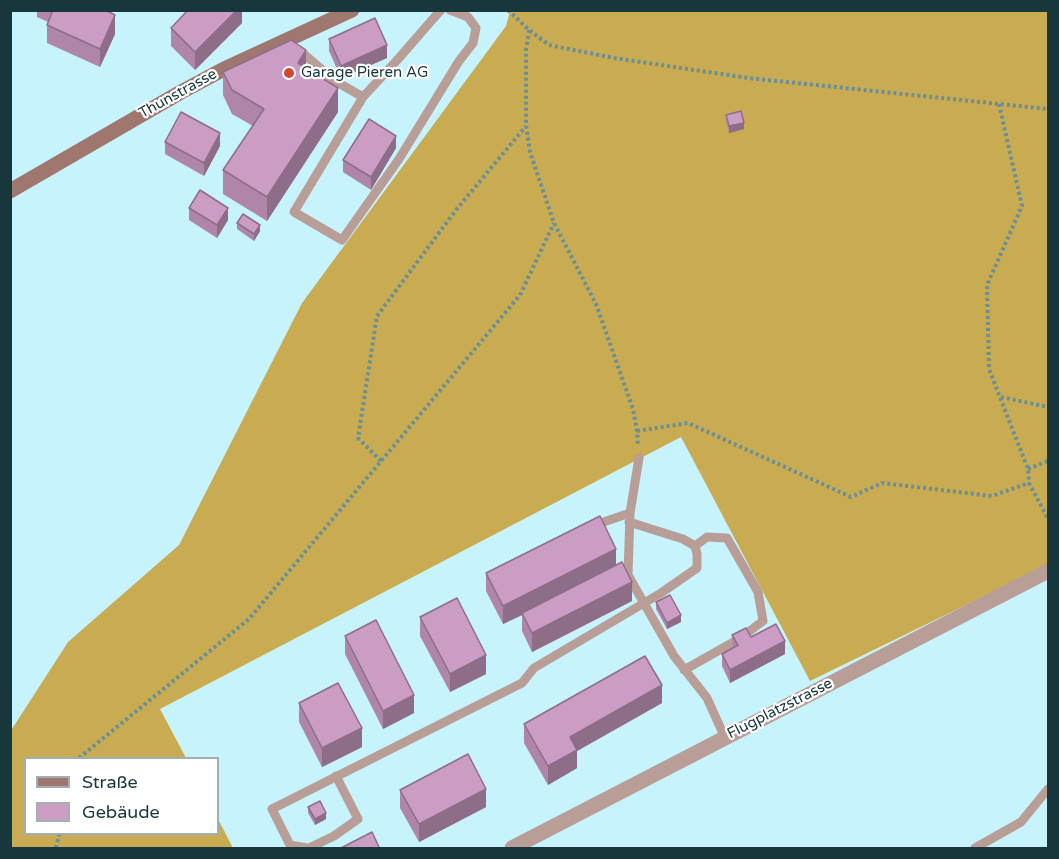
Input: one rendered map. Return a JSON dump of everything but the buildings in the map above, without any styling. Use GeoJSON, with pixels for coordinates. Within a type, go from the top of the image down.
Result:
{"type":"FeatureCollection","features":[{"type":"Feature","properties":{"kind":"street","name":"Thunstrasse"},"geometry":{"type":"LineString","coordinates":[[10,191],[224,69],[291,38],[324,17],[352,10]]}},
{"type":"Feature","properties":{"kind":"street","name":"Flugplatzstrasse"},"geometry":{"type":"LineString","coordinates":[[512,849],[1048,571]]}},
{"type":"Feature","properties":{"kind":"lane"},"geometry":{"type":"LineString","coordinates":[[441,10],[363,97],[294,212],[342,240],[399,159],[459,61],[473,43],[476,28],[468,18],[450,10]]}},
{"type":"Feature","properties":{"kind":"lane"},"geometry":{"type":"LineString","coordinates":[[291,38],[301,53],[335,81],[363,97]]}},
{"type":"Feature","properties":{"kind":"lane"},"geometry":{"type":"LineString","coordinates":[[639,458],[629,517],[628,575],[674,656],[707,698],[725,738]]}},
{"type":"Feature","properties":{"kind":"lane"},"geometry":{"type":"LineString","coordinates":[[336,776],[358,819],[312,848],[290,845],[272,809],[336,776],[522,683],[534,668],[697,568],[695,546],[629,517],[582,530]]}},
{"type":"Feature","properties":{"kind":"lane"},"geometry":{"type":"LineString","coordinates":[[684,670],[739,639],[763,621],[758,592],[727,538],[707,537],[695,546]]}},
{"type":"Feature","properties":{"kind":"lane"},"geometry":{"type":"LineString","coordinates":[[975,849],[1022,822],[1048,789]]}},
{"type":"Feature","properties":{"kind":"path"},"geometry":{"type":"LineString","coordinates":[[508,10],[549,45],[614,58],[748,78],[1048,109]]}},
{"type":"Feature","properties":{"kind":"path"},"geometry":{"type":"LineString","coordinates":[[529,30],[526,50],[526,125],[530,152],[554,223],[596,304],[633,409],[639,458]]}},
{"type":"Feature","properties":{"kind":"path"},"geometry":{"type":"LineString","coordinates":[[999,104],[1022,206],[987,285],[989,369],[1028,469],[1029,483],[1048,519]]}},
{"type":"Feature","properties":{"kind":"path"},"geometry":{"type":"LineString","coordinates":[[381,461],[358,438],[377,316],[456,210],[526,125]]}},
{"type":"Feature","properties":{"kind":"path"},"geometry":{"type":"LineString","coordinates":[[81,757],[249,619],[520,295],[554,223]]}},
{"type":"Feature","properties":{"kind":"path"},"geometry":{"type":"LineString","coordinates":[[1000,397],[1048,407]]}},
{"type":"Feature","properties":{"kind":"path"},"geometry":{"type":"LineString","coordinates":[[637,431],[688,423],[851,497],[882,483],[992,496],[1029,483]]}},
{"type":"Feature","properties":{"kind":"path"},"geometry":{"type":"LineString","coordinates":[[1028,469],[1048,461]]}},
{"type":"Feature","properties":{"kind":"shaded area"},"geometry":{"type":"Polygon","coordinates":[[[510,11],[1048,11],[1048,565],[810,681],[681,437],[160,709],[185,757],[24,757],[24,835],[219,835],[219,821],[233,848],[11,848],[10,732],[68,642],[179,545],[302,303],[506,26],[510,11]]]}},
{"type":"Feature","properties":{"kind":"place","name":"Garage Pieren AG"},"geometry":{"type":"Point","coordinates":[289,73]}}]}
